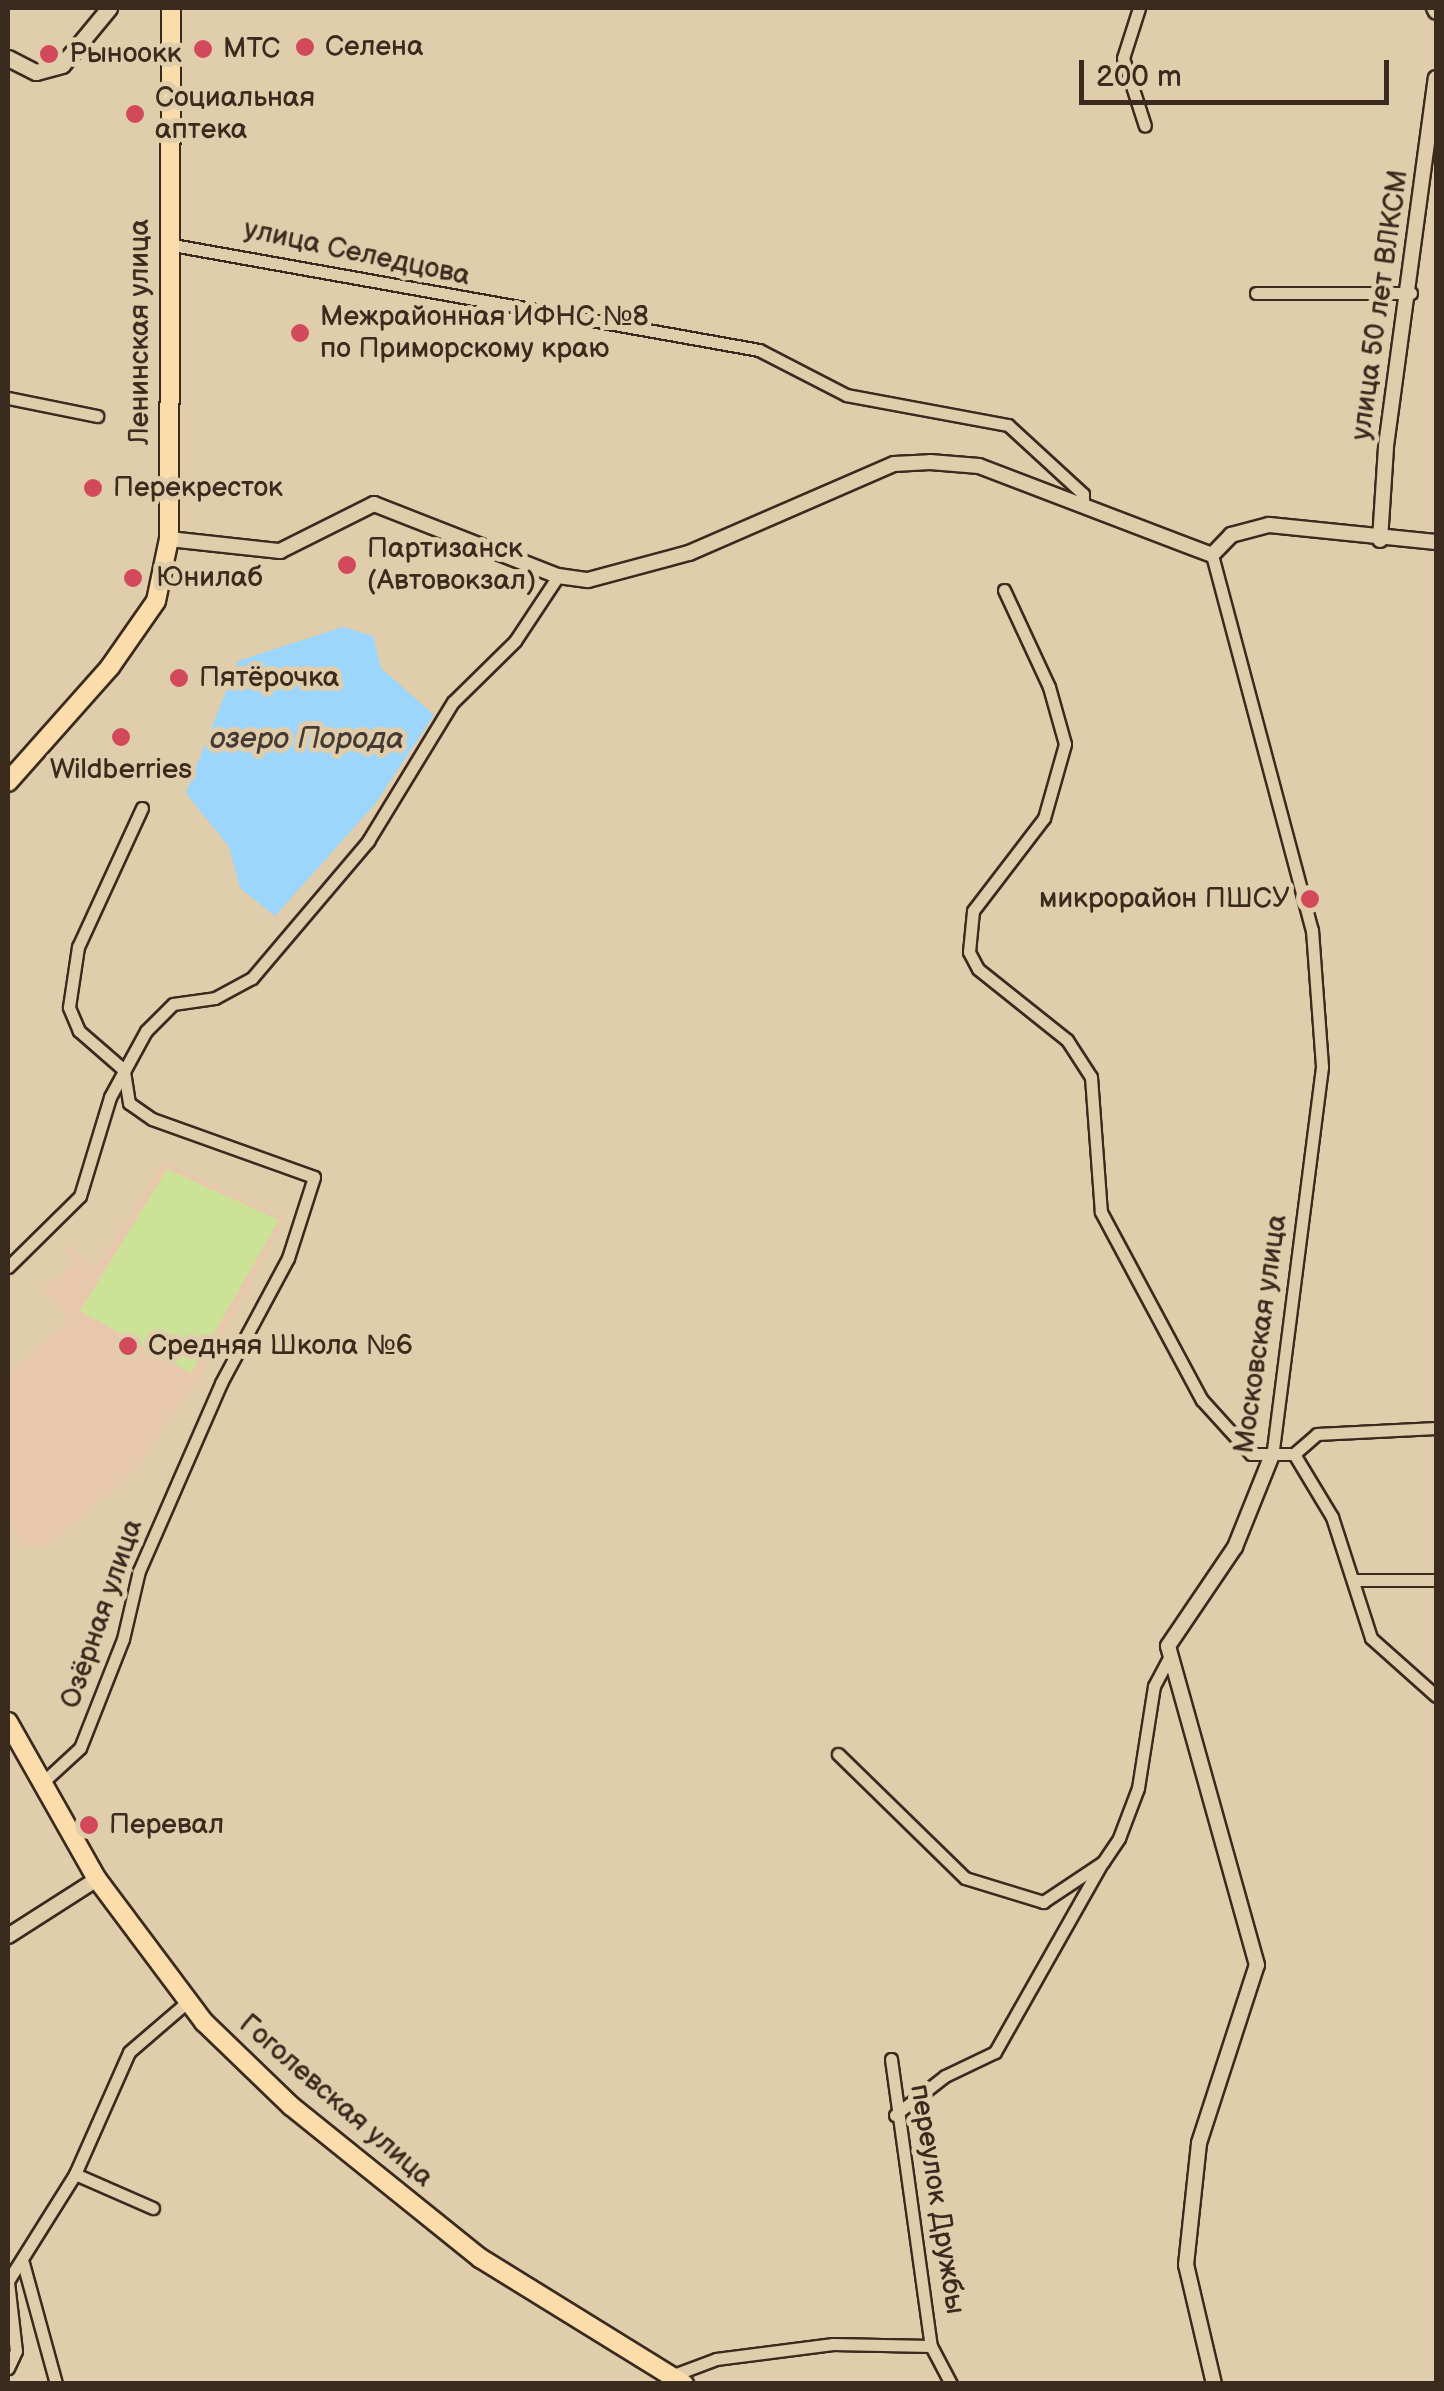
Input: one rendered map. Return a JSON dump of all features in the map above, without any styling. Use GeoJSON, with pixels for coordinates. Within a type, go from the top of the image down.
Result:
{"type":"FeatureCollection","features":[{"type":"Feature","properties":{"kind":"main road"},"geometry":{"type":"LineString","coordinates":[[8,58],[36,72],[62,65],[108,8]]}},
{"type":"Feature","properties":{"kind":"main road","name":"Ленинская улица"},"geometry":{"type":"LineString","coordinates":[[8,782],[149,613],[168,539],[171,8]]}},
{"type":"Feature","properties":{"kind":"main road","name":"Гоголевская улица"},"geometry":{"type":"LineString","coordinates":[[8,1722],[97,1879],[186,2002],[291,2106],[480,2258],[677,2380]]}},
{"type":"Feature","properties":{"kind":"street"},"geometry":{"type":"LineString","coordinates":[[1139,8],[1123,58],[1145,126]]}},
{"type":"Feature","properties":{"kind":"street","name":"улица 50 лет ВЛКСМ"},"geometry":{"type":"LineString","coordinates":[[1380,540],[1386,446],[1411,294],[1436,78]]}},
{"type":"Feature","properties":{"kind":"street","name":"улица Селедцова"},"geometry":{"type":"LineString","coordinates":[[168,244],[759,350],[846,395],[1008,426],[1083,494],[1083,505]]}},
{"type":"Feature","properties":{"kind":"street"},"geometry":{"type":"LineString","coordinates":[[1256,293],[1411,294]]}},
{"type":"Feature","properties":{"kind":"street"},"geometry":{"type":"LineString","coordinates":[[8,398],[96,416]]}},
{"type":"Feature","properties":{"kind":"street"},"geometry":{"type":"LineString","coordinates":[[168,539],[280,551],[374,504],[558,576],[642,571],[894,464],[979,466],[1212,555],[1231,534],[1268,526],[1380,540],[1436,542]]}},
{"type":"Feature","properties":{"kind":"street","name":"Московская улица"},"geometry":{"type":"LineString","coordinates":[[1169,1658],[1168,1646],[1235,1547],[1272,1455],[1322,1067],[1312,930],[1212,555]]}},
{"type":"Feature","properties":{"kind":"street"},"geometry":{"type":"LineString","coordinates":[[8,1267],[80,1196],[124,1070],[173,1004],[215,998],[252,978],[368,841],[454,702],[514,641],[558,576]]}},
{"type":"Feature","properties":{"kind":"street"},"geometry":{"type":"LineString","coordinates":[[1004,590],[1049,687],[1064,744],[1044,818],[973,911],[969,952],[978,969],[1080,1058],[1091,1077],[1102,1212],[1202,1400],[1252,1454],[1294,1454],[1317,1434],[1436,1428]]}},
{"type":"Feature","properties":{"kind":"street"},"geometry":{"type":"LineString","coordinates":[[124,1070],[79,1030],[69,978],[142,808]]}},
{"type":"Feature","properties":{"kind":"street","name":"Озёрная улица"},"geometry":{"type":"LineString","coordinates":[[43,1782],[80,1748],[123,1639],[139,1571],[221,1383],[288,1258],[314,1177],[165,1126],[129,1103],[124,1070]]}},
{"type":"Feature","properties":{"kind":"street"},"geometry":{"type":"LineString","coordinates":[[1294,1454],[1332,1517],[1370,1638],[1436,1696]]}},
{"type":"Feature","properties":{"kind":"street"},"geometry":{"type":"LineString","coordinates":[[1354,1580],[1436,1580]]}},
{"type":"Feature","properties":{"kind":"street"},"geometry":{"type":"LineString","coordinates":[[895,2115],[945,2076],[995,2052],[1133,1806],[1146,1716],[1169,1658]]}},
{"type":"Feature","properties":{"kind":"street"},"geometry":{"type":"LineString","coordinates":[[1169,1658],[1258,1965],[1199,2143],[1186,2265],[1214,2384]]}},
{"type":"Feature","properties":{"kind":"street"},"geometry":{"type":"LineString","coordinates":[[838,1754],[965,1878],[1043,1902],[1103,1862]]}},
{"type":"Feature","properties":{"kind":"street"},"geometry":{"type":"LineString","coordinates":[[8,1936],[97,1879]]}},
{"type":"Feature","properties":{"kind":"street"},"geometry":{"type":"LineString","coordinates":[[8,2368],[16,2351],[8,2282],[75,2174],[129,2052],[186,2002]]}},
{"type":"Feature","properties":{"kind":"street","name":"переулок Дружбы"},"geometry":{"type":"LineString","coordinates":[[892,2058],[895,2115],[927,2278],[932,2346],[950,2384]]}},
{"type":"Feature","properties":{"kind":"street"},"geometry":{"type":"LineString","coordinates":[[75,2174],[153,2208]]}},
{"type":"Feature","properties":{"kind":"street"},"geometry":{"type":"LineString","coordinates":[[23,2263],[56,2384]]}},
{"type":"Feature","properties":{"kind":"street","name":"переулок Дружбы"},"geometry":{"type":"LineString","coordinates":[[677,2380],[716,2360],[833,2344],[932,2346]]}},
{"type":"Feature","properties":{"kind":"shaded area","name":"Средняя Школа №6"},"geometry":{"type":"Polygon","coordinates":[[[164,1162],[285,1219],[203,1372],[136,1470],[47,1547],[23,1546],[8,1517],[8,1373],[69,1320],[43,1289],[75,1263],[66,1251],[71,1246],[96,1267],[164,1162]]]}},
{"type":"Feature","properties":{"kind":"green space"},"geometry":{"type":"Polygon","coordinates":[[[167,1169],[279,1220],[191,1373],[80,1311],[167,1169]]]}},
{"type":"Feature","properties":{"kind":"water","name":"озеро Порода"},"geometry":{"type":"Polygon","coordinates":[[[343,627],[373,636],[381,668],[434,715],[375,804],[275,916],[240,888],[229,847],[186,793],[238,661],[343,627]]]}},
{"type":"Feature","properties":{"kind":"place","name":"Селена"},"geometry":{"type":"Point","coordinates":[305,47]}},
{"type":"Feature","properties":{"kind":"place","name":"МТС"},"geometry":{"type":"Point","coordinates":[203,49]}},
{"type":"Feature","properties":{"kind":"place","name":"Рыноокк"},"geometry":{"type":"Point","coordinates":[49,54]}},
{"type":"Feature","properties":{"kind":"place","name":"Социальная аптека"},"geometry":{"type":"Point","coordinates":[135,114]}},
{"type":"Feature","properties":{"kind":"place","name":"Межрайонная ИФНС №8 по Приморскому краю"},"geometry":{"type":"Point","coordinates":[300,333]}},
{"type":"Feature","properties":{"kind":"place","name":"Перекресток"},"geometry":{"type":"Point","coordinates":[93,488]}},
{"type":"Feature","properties":{"kind":"place","name":"Партизанск (Автовокзал)"},"geometry":{"type":"Point","coordinates":[347,565]}},
{"type":"Feature","properties":{"kind":"place","name":"Юнилаб"},"geometry":{"type":"Point","coordinates":[133,578]}},
{"type":"Feature","properties":{"kind":"place","name":"Пятёрочка"},"geometry":{"type":"Point","coordinates":[179,678]}},
{"type":"Feature","properties":{"kind":"place","name":"Wildberries"},"geometry":{"type":"Point","coordinates":[121,737]}},
{"type":"Feature","properties":{"kind":"place","name":"микрорайон ПШСУ"},"geometry":{"type":"Point","coordinates":[1310,899]}},
{"type":"Feature","properties":{"kind":"place","name":"Средняя Школа №6"},"geometry":{"type":"Point","coordinates":[128,1346]}},
{"type":"Feature","properties":{"kind":"place","name":"Перевал"},"geometry":{"type":"Point","coordinates":[89,1825]}}]}
